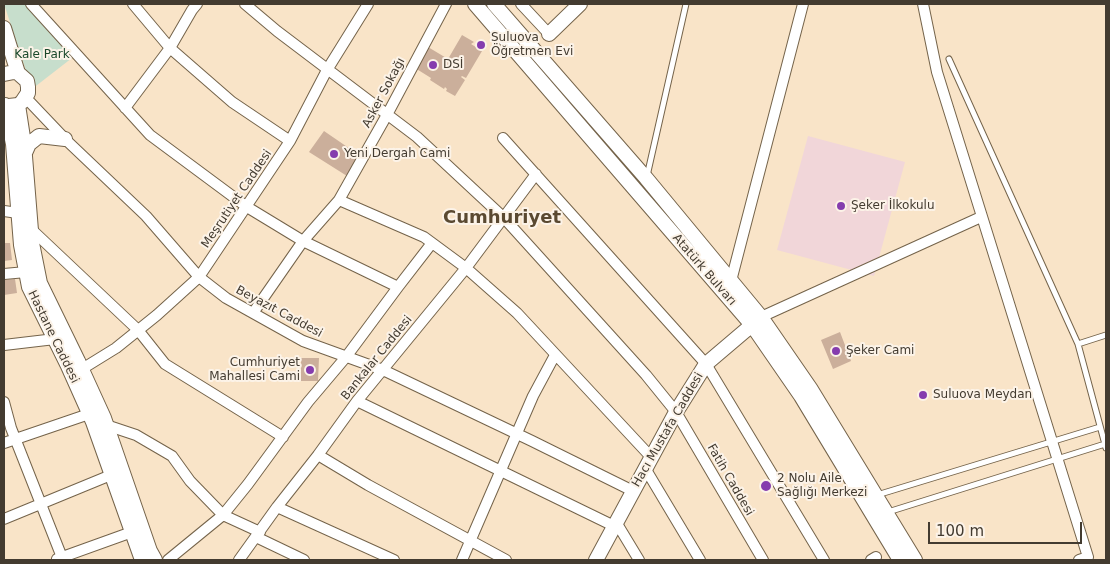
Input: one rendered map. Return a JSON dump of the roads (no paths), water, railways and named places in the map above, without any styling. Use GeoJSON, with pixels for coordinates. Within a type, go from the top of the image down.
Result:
{"type":"FeatureCollection","features":[{"type":"Feature","properties":{"kind":"street"},"geometry":{"type":"LineString","coordinates":[[31,4],[150,136],[247,207],[303,241],[398,287]]}},
{"type":"Feature","properties":{"kind":"street"},"geometry":{"type":"LineString","coordinates":[[133,4],[170,48],[232,102],[290,141]]}},
{"type":"Feature","properties":{"kind":"street"},"geometry":{"type":"LineString","coordinates":[[125,108],[170,48],[197,4]]}},
{"type":"Feature","properties":{"kind":"street","name":"Fatih Caddesi"},"geometry":{"type":"LineString","coordinates":[[245,4],[277,32],[388,113],[417,137],[504,218],[676,412],[763,560]]}},
{"type":"Feature","properties":{"kind":"street","name":"Meşrutiyet Caddesi"},"geometry":{"type":"LineString","coordinates":[[82,368],[116,348],[199,277],[290,141],[327,70],[368,4]]}},
{"type":"Feature","properties":{"kind":"street","name":"Asker Sokağı"},"geometry":{"type":"LineString","coordinates":[[253,313],[303,241],[339,200],[446,4]]}},
{"type":"Feature","properties":{"kind":"street","name":"Atatürk Bulvarı"},"geometry":{"type":"LineString","coordinates":[[475,4],[757,321],[810,388],[914,560]]}},
{"type":"Feature","properties":{"kind":"street","name":"Atatürk Bulvarı"},"geometry":{"type":"LineString","coordinates":[[494,4],[646,178],[731,281],[757,321],[900,560]]}},
{"type":"Feature","properties":{"kind":"street"},"geometry":{"type":"LineString","coordinates":[[521,4],[549,34],[580,4]]}},
{"type":"Feature","properties":{"kind":"street"},"geometry":{"type":"LineString","coordinates":[[731,281],[803,4]]}},
{"type":"Feature","properties":{"kind":"street"},"geometry":{"type":"LineString","coordinates":[[923,4],[937,72],[1088,557],[1079,560]]}},
{"type":"Feature","properties":{"kind":"street"},"geometry":{"type":"LineString","coordinates":[[4,28],[18,73],[27,81],[28,87],[13,103]]}},
{"type":"Feature","properties":{"kind":"street"},"geometry":{"type":"LineString","coordinates":[[4,74],[18,73]]}},
{"type":"Feature","properties":{"kind":"street","name":"Hastane Caddesi"},"geometry":{"type":"LineString","coordinates":[[13,103],[8,137],[21,245],[29,287],[89,414],[142,560]]}},
{"type":"Feature","properties":{"kind":"street","name":"Hastane Caddesi"},"geometry":{"type":"LineString","coordinates":[[13,103],[25,153],[31,230],[40,283],[82,368],[106,425],[150,551],[155,560]]}},
{"type":"Feature","properties":{"kind":"street","name":"Beyazıt Caddesi"},"geometry":{"type":"LineString","coordinates":[[13,103],[65,138],[146,216],[199,277],[226,298],[302,341],[384,370],[633,491]]}},
{"type":"Feature","properties":{"kind":"street"},"geometry":{"type":"LineString","coordinates":[[25,153],[29,144],[38,136],[65,138]]}},
{"type":"Feature","properties":{"kind":"street"},"geometry":{"type":"LineString","coordinates":[[503,138],[706,364],[824,560]]}},
{"type":"Feature","properties":{"kind":"street","name":"Bankalar Caddesi"},"geometry":{"type":"LineString","coordinates":[[240,560],[277,507],[357,401],[466,268],[536,174]]}},
{"type":"Feature","properties":{"kind":"street"},"geometry":{"type":"LineString","coordinates":[[339,200],[424,237],[466,268],[517,313],[648,462],[700,560]]}},
{"type":"Feature","properties":{"kind":"street"},"geometry":{"type":"LineString","coordinates":[[4,211],[18,213]]}},
{"type":"Feature","properties":{"kind":"street"},"geometry":{"type":"LineString","coordinates":[[757,321],[981,217]]}},
{"type":"Feature","properties":{"kind":"street"},"geometry":{"type":"LineString","coordinates":[[31,230],[138,330],[165,364],[283,436]]}},
{"type":"Feature","properties":{"kind":"street"},"geometry":{"type":"LineString","coordinates":[[168,560],[223,515],[432,243]]}},
{"type":"Feature","properties":{"kind":"street"},"geometry":{"type":"LineString","coordinates":[[4,274],[26,272]]}},
{"type":"Feature","properties":{"kind":"street","name":"Hacı Mustafa Caddesi"},"geometry":{"type":"LineString","coordinates":[[596,560],[676,412],[706,364],[757,321]]}},
{"type":"Feature","properties":{"kind":"street"},"geometry":{"type":"LineString","coordinates":[[4,345],[55,339]]}},
{"type":"Feature","properties":{"kind":"street"},"geometry":{"type":"LineString","coordinates":[[462,560],[532,396],[555,355]]}},
{"type":"Feature","properties":{"kind":"street"},"geometry":{"type":"LineString","coordinates":[[357,401],[615,524],[639,560]]}},
{"type":"Feature","properties":{"kind":"street"},"geometry":{"type":"LineString","coordinates":[[4,402],[60,559],[132,532]]}},
{"type":"Feature","properties":{"kind":"street"},"geometry":{"type":"LineString","coordinates":[[4,443],[89,414]]}},
{"type":"Feature","properties":{"kind":"street"},"geometry":{"type":"LineString","coordinates":[[106,425],[136,435],[172,456],[190,481],[223,515],[304,560]]}},
{"type":"Feature","properties":{"kind":"street"},"geometry":{"type":"LineString","coordinates":[[318,455],[368,485],[506,560]]}},
{"type":"Feature","properties":{"kind":"street"},"geometry":{"type":"LineString","coordinates":[[4,519],[111,475]]}},
{"type":"Feature","properties":{"kind":"street"},"geometry":{"type":"LineString","coordinates":[[277,507],[394,560]]}},
{"type":"Feature","properties":{"kind":"lane"},"geometry":{"type":"LineString","coordinates":[[646,178],[686,4]]}},
{"type":"Feature","properties":{"kind":"lane"},"geometry":{"type":"LineString","coordinates":[[885,513],[1057,459],[1106,446],[1078,344],[949,59]]}},
{"type":"Feature","properties":{"kind":"lane"},"geometry":{"type":"LineString","coordinates":[[1078,344],[1106,335]]}},
{"type":"Feature","properties":{"kind":"lane"},"geometry":{"type":"LineString","coordinates":[[874,496],[1100,427]]}},
{"type":"Feature","properties":{"kind":"place","name":"Suluova Öğretmen Evi"},"geometry":{"type":"Point","coordinates":[481,45]}},
{"type":"Feature","properties":{"kind":"place","name":"DSİ"},"geometry":{"type":"Point","coordinates":[433,65]}},
{"type":"Feature","properties":{"kind":"place","name":"Yeni Dergah Cami"},"geometry":{"type":"Point","coordinates":[334,154]}},
{"type":"Feature","properties":{"kind":"place","name":"Şeker İlkokulu"},"geometry":{"type":"Point","coordinates":[841,206]}},
{"type":"Feature","properties":{"kind":"place","name":"Şeker Cami"},"geometry":{"type":"Point","coordinates":[836,351]}},
{"type":"Feature","properties":{"kind":"place","name":"Cumhuriyet Mahallesi Cami"},"geometry":{"type":"Point","coordinates":[310,370]}},
{"type":"Feature","properties":{"kind":"place","name":"Suluova Meydan"},"geometry":{"type":"Point","coordinates":[923,395]}},
{"type":"Feature","properties":{"kind":"place","name":"2 Nolu Aile Sağlığı Merkezi"},"geometry":{"type":"Point","coordinates":[766,486]}},
{"type":"Feature","properties":{"kind":"district","name":"Cumhuriyet"},"geometry":{"type":"Point","coordinates":[502,218]}},
{"type":"Feature","properties":{"kind":"park label","name":"Kale Park"},"geometry":{"type":"Point","coordinates":[42,55]}}]}
